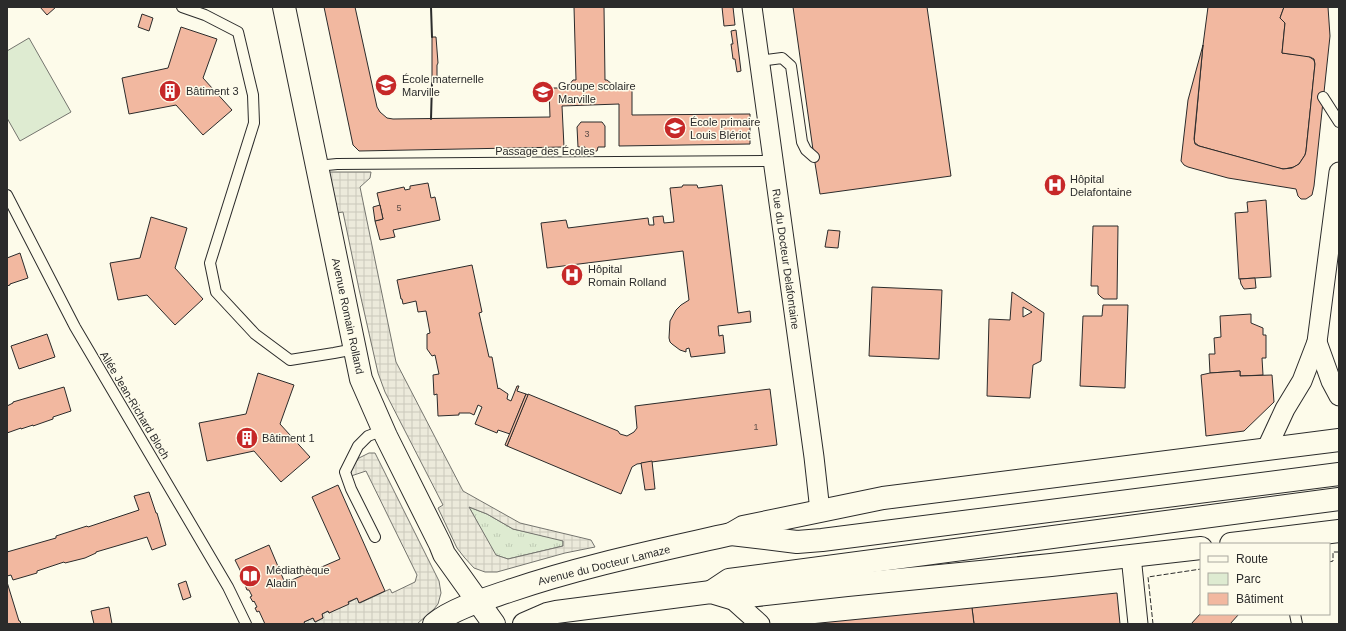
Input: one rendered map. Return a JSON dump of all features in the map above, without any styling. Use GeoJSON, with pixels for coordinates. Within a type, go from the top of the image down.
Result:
{"type":"FeatureCollection","features":[{"type":"Feature","properties":{"kind":"main road","name":"Avenue Romain Rolland"},"geometry":{"type":"LineString","coordinates":[[284,7],[361,379],[444,554],[494,624]]}},
{"type":"Feature","properties":{"kind":"main road"},"geometry":{"type":"LineString","coordinates":[[731,534],[743,527],[883,498],[1339,440]]}},
{"type":"Feature","properties":{"kind":"main road"},"geometry":{"type":"LineString","coordinates":[[731,534],[797,542],[822,540],[1339,474]]}},
{"type":"Feature","properties":{"kind":"main road"},"geometry":{"type":"LineString","coordinates":[[721,595],[729,580],[1339,499]]}},
{"type":"Feature","properties":{"kind":"main road"},"geometry":{"type":"LineString","coordinates":[[1247,543],[1280,541],[1339,531]]}},
{"type":"Feature","properties":{"kind":"main road","name":"Avenue du Docteur Lamaze"},"geometry":{"type":"LineString","coordinates":[[434,624],[478,601],[536,582],[606,562],[731,534]]}},
{"type":"Feature","properties":{"kind":"main road"},"geometry":{"type":"LineString","coordinates":[[524,624],[547,614],[556,612],[1200,548]]}},
{"type":"Feature","properties":{"kind":"street","name":"Rue du Docteur Delafontaine"},"geometry":{"type":"LineString","coordinates":[[752,7],[814,457],[820,511]]}},
{"type":"Feature","properties":{"kind":"street"},"geometry":{"type":"LineString","coordinates":[[1266,450],[1285,409],[1302,381],[1318,342],[1339,172]]}},
{"type":"Feature","properties":{"kind":"street"},"geometry":{"type":"LineString","coordinates":[[1318,342],[1331,381],[1339,396]]}},
{"type":"Feature","properties":{"kind":"street"},"geometry":{"type":"LineString","coordinates":[[1131,556],[1138,624]]}},
{"type":"Feature","properties":{"kind":"street"},"geometry":{"type":"LineString","coordinates":[[721,595],[760,624]]}},
{"type":"Feature","properties":{"kind":"lane"},"geometry":{"type":"LineString","coordinates":[[182,7],[205,15],[238,32],[253,94],[254,123],[210,263],[216,292],[255,334],[290,360],[355,348]]}},
{"type":"Feature","properties":{"kind":"lane"},"geometry":{"type":"LineString","coordinates":[[759,61],[782,58],[791,66],[802,142],[806,150],[814,157]]}},
{"type":"Feature","properties":{"kind":"lane"},"geometry":{"type":"LineString","coordinates":[[1324,97],[1339,122]]}},
{"type":"Feature","properties":{"kind":"lane","name":"Passage des Écoles"},"geometry":{"type":"LineString","coordinates":[[317,166],[337,164],[773,160]]}},
{"type":"Feature","properties":{"kind":"lane","name":"Allée Jean-Richard Bloch"},"geometry":{"type":"LineString","coordinates":[[7,195],[75,327],[228,587],[246,624]]}},
{"type":"Feature","properties":{"kind":"lane"},"geometry":{"type":"LineString","coordinates":[[375,537],[350,489],[345,472],[358,446],[368,436],[384,430]]}},
{"type":"Feature","properties":{"kind":"green space"},"geometry":{"type":"Polygon","coordinates":[[[29,38],[71,112],[20,141],[7,118],[7,51],[29,38]]]}},
{"type":"Feature","properties":{"kind":"green space"},"geometry":{"type":"Polygon","coordinates":[[[469,507],[487,514],[513,529],[563,540],[563,546],[508,559],[495,555],[469,507]]]}},
{"type":"Feature","properties":{"kind":"shaded area"},"geometry":{"type":"Polygon","coordinates":[[[328,172],[371,172],[370,178],[360,187],[396,362],[463,491],[520,523],[591,540],[595,547],[565,553],[497,572],[485,572],[474,568],[457,548],[438,508],[443,505],[385,392],[378,373],[343,212],[337,213],[328,172]],[[469,507],[496,555],[508,559],[563,546],[563,541],[513,529],[487,514],[469,507]]]}},
{"type":"Feature","properties":{"kind":"shaded area"},"geometry":{"type":"Polygon","coordinates":[[[369,453],[375,453],[439,581],[441,593],[438,604],[417,624],[305,624],[304,622],[313,618],[315,622],[323,618],[322,614],[328,611],[329,613],[357,598],[360,603],[390,589],[392,593],[415,582],[417,575],[366,471],[351,476],[351,468],[359,458],[369,453]]]}},
{"type":"Feature","properties":{"kind":"building"},"geometry":{"type":"Polygon","coordinates":[[[40,7],[56,7],[47,15],[40,7]]]}},
{"type":"Feature","properties":{"kind":"building"},"geometry":{"type":"Polygon","coordinates":[[[324,7],[355,7],[377,107],[387,118],[550,117],[549,88],[569,88],[569,85],[573,80],[576,80],[574,7],[604,7],[605,80],[612,84],[612,88],[632,87],[632,115],[750,114],[750,144],[619,146],[619,104],[562,106],[564,147],[359,151],[353,145],[324,7]]]}},
{"type":"Feature","properties":{"kind":"building"},"geometry":{"type":"Polygon","coordinates":[[[722,7],[733,7],[735,25],[724,26],[722,7]]]}},
{"type":"Feature","properties":{"kind":"building"},"geometry":{"type":"Polygon","coordinates":[[[793,7],[927,7],[951,176],[820,194],[793,7]]]}},
{"type":"Feature","properties":{"kind":"building"},"geometry":{"type":"Polygon","coordinates":[[[1208,7],[1284,7],[1280,18],[1285,23],[1282,53],[1308,56],[1314,60],[1315,64],[1306,151],[1299,164],[1294,167],[1284,169],[1278,168],[1199,146],[1194,142],[1208,7]]]}},
{"type":"Feature","properties":{"kind":"building"},"geometry":{"type":"Polygon","coordinates":[[[1284,7],[1328,7],[1330,36],[1314,186],[1312,195],[1306,199],[1301,199],[1298,196],[1296,189],[1228,178],[1188,167],[1181,161],[1188,100],[1203,45],[1194,139],[1195,144],[1283,169],[1292,168],[1299,164],[1306,151],[1315,64],[1314,59],[1310,57],[1282,53],[1285,23],[1280,18],[1284,7]]]}},
{"type":"Feature","properties":{"kind":"building"},"geometry":{"type":"Polygon","coordinates":[[[142,14],[153,18],[149,31],[138,27],[142,14]]]}},
{"type":"Feature","properties":{"kind":"building","name":"Bâtiment 3"},"geometry":{"type":"Polygon","coordinates":[[[181,27],[217,39],[203,78],[232,110],[203,135],[176,105],[129,114],[122,78],[168,68],[181,27]]]}},
{"type":"Feature","properties":{"kind":"building"},"geometry":{"type":"Polygon","coordinates":[[[736,30],[741,71],[737,72],[731,44],[733,44],[731,31],[736,30]]]}},
{"type":"Feature","properties":{"kind":"building"},"geometry":{"type":"Polygon","coordinates":[[[432,37],[436,37],[438,63],[437,83],[432,83],[432,37]]]}},
{"type":"Feature","properties":{"kind":"building"},"geometry":{"type":"Polygon","coordinates":[[[581,122],[602,122],[605,126],[605,147],[598,147],[597,151],[587,151],[585,147],[578,147],[577,127],[581,122]]]}},
{"type":"Feature","properties":{"kind":"building"},"geometry":{"type":"Polygon","coordinates":[[[428,183],[431,198],[435,197],[440,220],[393,230],[395,237],[380,240],[375,221],[383,219],[377,193],[404,187],[405,190],[410,189],[410,186],[428,183]]]}},
{"type":"Feature","properties":{"kind":"building"},"geometry":{"type":"Polygon","coordinates":[[[683,185],[697,185],[698,188],[722,185],[738,313],[750,311],[751,322],[718,326],[719,336],[723,335],[725,353],[691,357],[689,348],[686,349],[686,352],[680,350],[670,342],[670,321],[676,310],[689,300],[683,251],[547,268],[541,223],[566,220],[568,228],[648,218],[649,225],[654,225],[653,217],[663,216],[664,223],[674,222],[670,188],[682,187],[683,185]]]}},
{"type":"Feature","properties":{"kind":"building"},"geometry":{"type":"Polygon","coordinates":[[[1266,200],[1271,277],[1239,279],[1235,213],[1248,212],[1247,202],[1266,200]]]}},
{"type":"Feature","properties":{"kind":"building"},"geometry":{"type":"Polygon","coordinates":[[[380,205],[383,219],[375,221],[373,207],[380,205]]]}},
{"type":"Feature","properties":{"kind":"building"},"geometry":{"type":"Polygon","coordinates":[[[151,217],[187,228],[175,268],[203,299],[175,325],[147,295],[118,300],[110,263],[140,258],[151,217]]]}},
{"type":"Feature","properties":{"kind":"building"},"geometry":{"type":"Polygon","coordinates":[[[1093,226],[1118,226],[1117,299],[1104,299],[1098,294],[1098,286],[1091,286],[1093,226]]]}},
{"type":"Feature","properties":{"kind":"building"},"geometry":{"type":"Polygon","coordinates":[[[828,230],[840,231],[838,248],[825,247],[828,230]]]}},
{"type":"Feature","properties":{"kind":"building"},"geometry":{"type":"Polygon","coordinates":[[[20,253],[28,278],[7,286],[7,258],[20,253]]]}},
{"type":"Feature","properties":{"kind":"building"},"geometry":{"type":"Polygon","coordinates":[[[472,265],[482,312],[479,313],[489,357],[492,357],[498,389],[499,388],[508,394],[507,399],[511,401],[517,386],[519,386],[517,391],[526,394],[510,434],[498,430],[497,433],[475,424],[482,407],[478,405],[474,415],[470,413],[459,413],[459,415],[438,416],[437,394],[434,395],[433,375],[439,374],[435,355],[432,356],[427,349],[427,334],[430,333],[426,311],[418,312],[416,301],[403,304],[401,299],[397,280],[472,265]]]}},
{"type":"Feature","properties":{"kind":"building"},"geometry":{"type":"Polygon","coordinates":[[[1255,278],[1256,288],[1244,289],[1240,279],[1255,278]]]}},
{"type":"Feature","properties":{"kind":"building"},"geometry":{"type":"Polygon","coordinates":[[[872,287],[942,290],[939,359],[869,356],[872,287]]]}},
{"type":"Feature","properties":{"kind":"building"},"geometry":{"type":"Polygon","coordinates":[[[1012,292],[1044,313],[1041,361],[1033,365],[1030,398],[987,396],[989,319],[1010,320],[1012,292]],[[1023,307],[1023,317],[1032,312],[1023,307]]]}},
{"type":"Feature","properties":{"kind":"building"},"geometry":{"type":"Polygon","coordinates":[[[1103,305],[1128,305],[1125,388],[1080,386],[1083,316],[1102,316],[1103,305]]]}},
{"type":"Feature","properties":{"kind":"building"},"geometry":{"type":"Polygon","coordinates":[[[1251,314],[1251,323],[1263,328],[1263,335],[1266,335],[1266,358],[1262,358],[1263,375],[1240,376],[1240,371],[1210,373],[1209,354],[1215,354],[1214,338],[1221,337],[1220,316],[1251,314]]]}},
{"type":"Feature","properties":{"kind":"building"},"geometry":{"type":"Polygon","coordinates":[[[47,334],[55,357],[19,369],[11,346],[47,334]]]}},
{"type":"Feature","properties":{"kind":"building"},"geometry":{"type":"Polygon","coordinates":[[[1240,371],[1240,376],[1272,375],[1274,402],[1244,431],[1206,436],[1201,375],[1240,371]]]}},
{"type":"Feature","properties":{"kind":"building","name":"Bâtiment 1"},"geometry":{"type":"Polygon","coordinates":[[[258,373],[294,385],[280,424],[310,457],[281,482],[254,451],[207,461],[199,423],[246,414],[258,373]]]}},
{"type":"Feature","properties":{"kind":"building"},"geometry":{"type":"Polygon","coordinates":[[[64,387],[71,411],[33,426],[7,433],[7,406],[13,402],[64,387]]]}},
{"type":"Feature","properties":{"kind":"building"},"geometry":{"type":"Polygon","coordinates":[[[770,389],[777,445],[637,464],[632,467],[621,494],[507,446],[528,394],[627,436],[634,432],[637,428],[635,406],[770,389]]]}},
{"type":"Feature","properties":{"kind":"building"},"geometry":{"type":"Polygon","coordinates":[[[526,394],[528,395],[507,446],[505,445],[526,394]]]}},
{"type":"Feature","properties":{"kind":"building"},"geometry":{"type":"Polygon","coordinates":[[[652,461],[655,489],[645,490],[641,463],[652,461]]]}},
{"type":"Feature","properties":{"kind":"building"},"geometry":{"type":"Polygon","coordinates":[[[338,485],[385,591],[359,603],[357,598],[348,602],[349,604],[347,605],[329,613],[328,611],[322,614],[323,618],[315,622],[313,618],[304,622],[305,624],[265,624],[259,611],[257,612],[255,608],[257,607],[250,597],[252,596],[249,590],[247,590],[245,585],[247,585],[240,575],[242,574],[235,560],[269,545],[285,583],[340,559],[312,497],[338,485]]]}},
{"type":"Feature","properties":{"kind":"building"},"geometry":{"type":"Polygon","coordinates":[[[149,492],[157,513],[166,545],[152,550],[147,537],[96,552],[85,558],[64,562],[37,571],[37,573],[13,580],[11,575],[7,576],[7,552],[56,538],[56,536],[139,510],[134,496],[149,492]]]}},
{"type":"Feature","properties":{"kind":"building"},"geometry":{"type":"Polygon","coordinates":[[[186,581],[191,597],[183,600],[178,584],[186,581]]]}},
{"type":"Feature","properties":{"kind":"building"},"geometry":{"type":"Polygon","coordinates":[[[7,582],[19,621],[21,624],[7,624],[7,582]]]}},
{"type":"Feature","properties":{"kind":"building"},"geometry":{"type":"Polygon","coordinates":[[[1117,593],[1120,624],[974,624],[972,608],[1117,593]]]}},
{"type":"Feature","properties":{"kind":"building"},"geometry":{"type":"Polygon","coordinates":[[[109,607],[112,624],[94,624],[91,611],[109,607]]]}},
{"type":"Feature","properties":{"kind":"building"},"geometry":{"type":"Polygon","coordinates":[[[972,608],[974,624],[810,624],[972,608]]]}},
{"type":"Feature","properties":{"kind":"building"},"geometry":{"type":"Polygon","coordinates":[[[1200,614],[1238,615],[1230,624],[1191,624],[1200,614]]]}},
{"type":"Feature","properties":{"kind":"fence"},"geometry":{"type":"LineString","coordinates":[[1330,562],[1333,561],[1333,552],[1339,552]]}},
{"type":"Feature","properties":{"kind":"fence"},"geometry":{"type":"LineString","coordinates":[[1153,624],[1148,577],[1200,569]]}},
{"type":"Feature","properties":{"kind":"wall"},"geometry":{"type":"LineString","coordinates":[[431,7],[432,37]]}},
{"type":"Feature","properties":{"kind":"wall"},"geometry":{"type":"LineString","coordinates":[[431,119],[432,83]]}},
{"type":"Feature","properties":{"kind":"place","name":"École maternelle Marville"},"geometry":{"type":"Point","coordinates":[386,85]}},
{"type":"Feature","properties":{"kind":"place","name":"Bâtiment 3"},"geometry":{"type":"Point","coordinates":[170,91]}},
{"type":"Feature","properties":{"kind":"place","name":"Groupe scolaire Marville"},"geometry":{"type":"Point","coordinates":[543,92]}},
{"type":"Feature","properties":{"kind":"place","name":"École primaire Louis Blériot"},"geometry":{"type":"Point","coordinates":[675,128]}},
{"type":"Feature","properties":{"kind":"place","name":"Hôpital Delafontaine"},"geometry":{"type":"Point","coordinates":[1055,185]}},
{"type":"Feature","properties":{"kind":"place","name":"Hôpital Romain Rolland"},"geometry":{"type":"Point","coordinates":[572,275]}},
{"type":"Feature","properties":{"kind":"place","name":"Bâtiment 1"},"geometry":{"type":"Point","coordinates":[247,438]}},
{"type":"Feature","properties":{"kind":"place","name":"Médiathèque Aladin"},"geometry":{"type":"Point","coordinates":[250,576]}}]}
